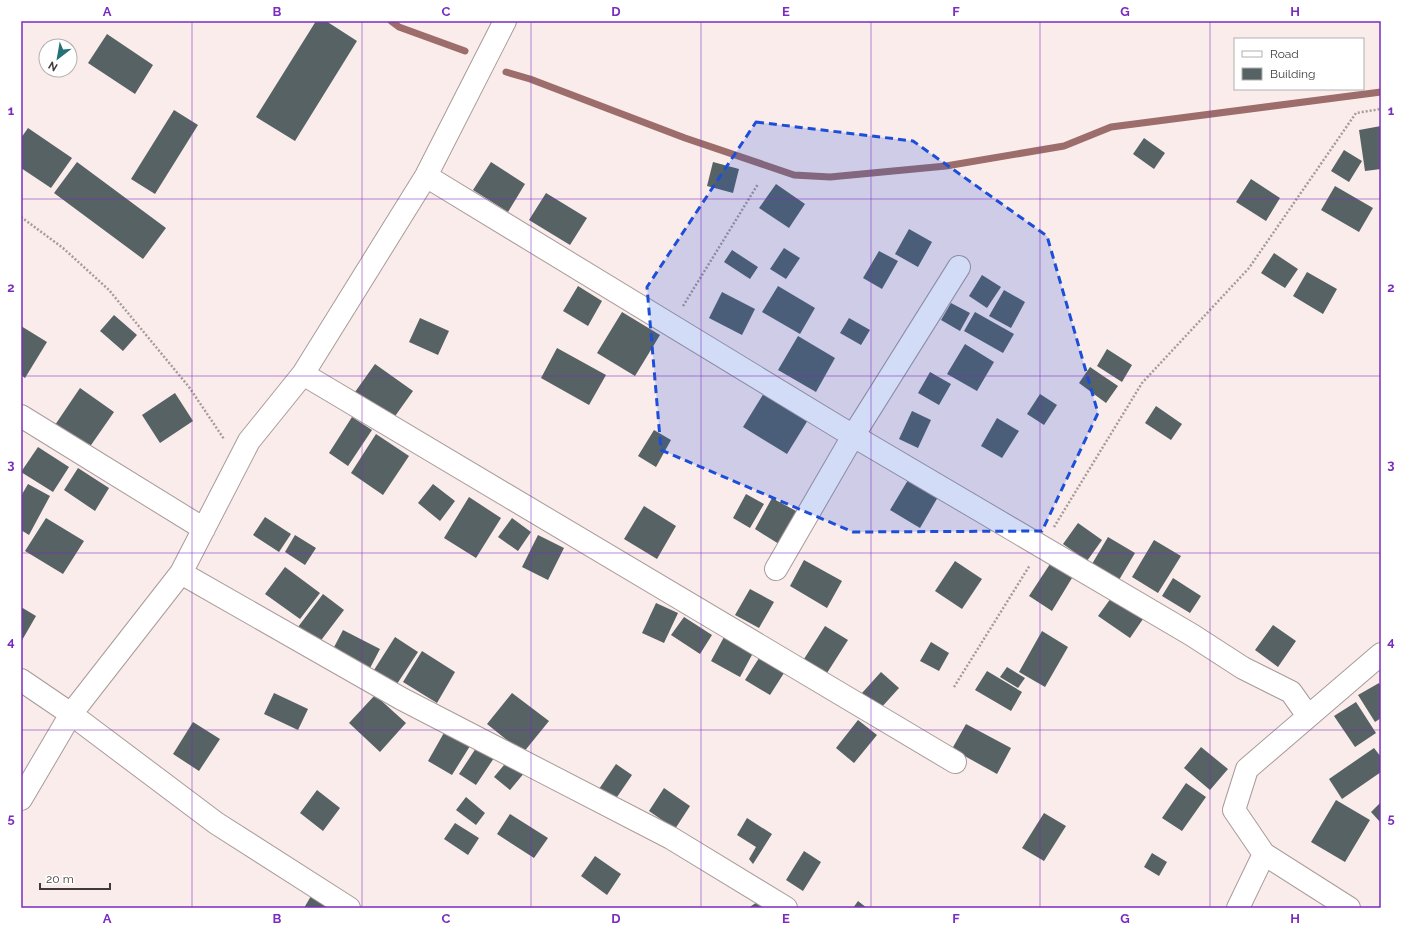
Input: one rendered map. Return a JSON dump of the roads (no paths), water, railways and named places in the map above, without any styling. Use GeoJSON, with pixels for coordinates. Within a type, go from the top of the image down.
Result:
{"type":"FeatureCollection","features":[{"type":"Feature","properties":{"kind":"street"},"geometry":{"type":"LineString","coordinates":[[21,799],[71,714],[181,573],[249,441],[303,374],[426,176],[505,21]]}},
{"type":"Feature","properties":{"kind":"street"},"geometry":{"type":"LineString","coordinates":[[426,176],[853,436],[1192,635],[1243,668],[1291,692],[1308,716]]}},
{"type":"Feature","properties":{"kind":"street"},"geometry":{"type":"LineString","coordinates":[[776,569],[853,436],[959,267]]}},
{"type":"Feature","properties":{"kind":"street"},"geometry":{"type":"LineString","coordinates":[[303,374],[955,762]]}},
{"type":"Feature","properties":{"kind":"street"},"geometry":{"type":"LineString","coordinates":[[21,416],[204,529]]}},
{"type":"Feature","properties":{"kind":"street"},"geometry":{"type":"LineString","coordinates":[[181,573],[402,699],[671,838],[786,908]]}},
{"type":"Feature","properties":{"kind":"street"},"geometry":{"type":"LineString","coordinates":[[1349,908],[1264,854],[1234,810],[1247,768],[1381,654]]}},
{"type":"Feature","properties":{"kind":"street"},"geometry":{"type":"LineString","coordinates":[[21,680],[71,714],[216,823],[349,908]]}},
{"type":"Feature","properties":{"kind":"street"},"geometry":{"type":"LineString","coordinates":[[1238,908],[1264,854]]}},
{"type":"Feature","properties":{"kind":"waterway"},"geometry":{"type":"LineString","coordinates":[[391,21],[399,27],[465,51]]}},
{"type":"Feature","properties":{"kind":"waterway"},"geometry":{"type":"LineString","coordinates":[[506,72],[530,79],[685,138],[794,175],[830,177],[946,166],[1064,146],[1111,127],[1381,92]]}}]}
